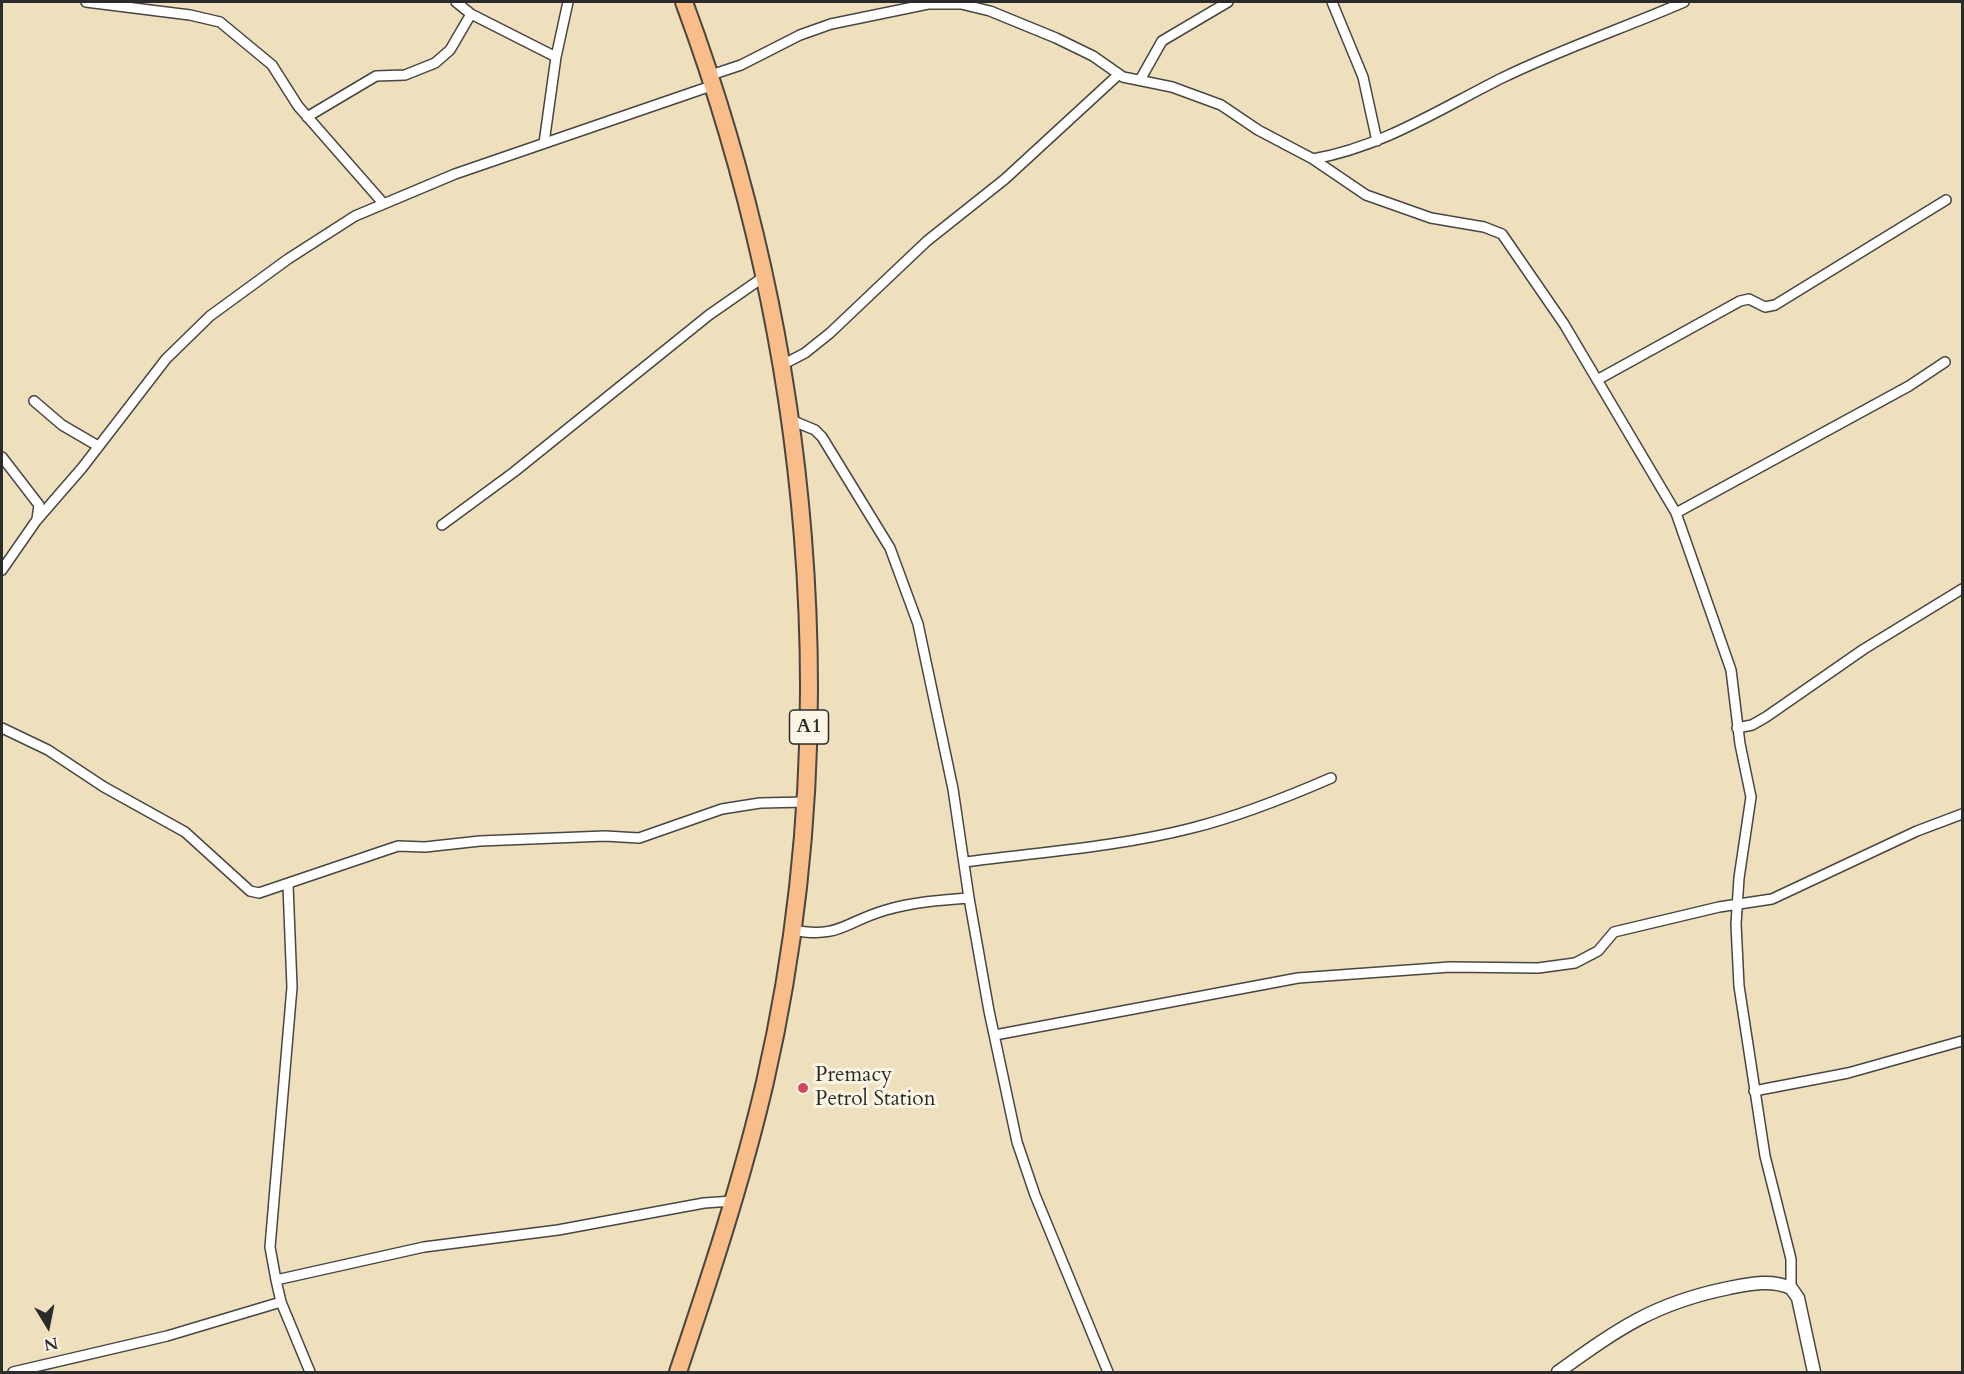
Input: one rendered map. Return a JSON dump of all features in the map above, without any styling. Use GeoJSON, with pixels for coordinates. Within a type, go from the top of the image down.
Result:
{"type":"FeatureCollection","features":[{"type":"Feature","properties":{"kind":"highway","name":"A1"},"geometry":{"type":"LineString","coordinates":[[678,1372],[733,1200],[765,1080],[792,930],[806,802],[809,682],[803,529],[791,420],[782,365],[765,276],[734,147],[713,80],[684,2]]}},
{"type":"Feature","properties":{"kind":"street"},"geometry":{"type":"LineString","coordinates":[[86,2],[198,16],[220,22],[272,65],[290,96],[383,203]]}},
{"type":"Feature","properties":{"kind":"street"},"geometry":{"type":"LineString","coordinates":[[456,2],[471,14],[556,57]]}},
{"type":"Feature","properties":{"kind":"street"},"geometry":{"type":"LineString","coordinates":[[544,143],[556,57],[568,2]]}},
{"type":"Feature","properties":{"kind":"street"},"geometry":{"type":"LineString","coordinates":[[1140,80],[1162,41],[1228,2]]}},
{"type":"Feature","properties":{"kind":"street"},"geometry":{"type":"LineString","coordinates":[[1332,2],[1364,77],[1377,141]]}},
{"type":"Feature","properties":{"kind":"street"},"geometry":{"type":"LineString","coordinates":[[1313,159],[1349,152],[1377,141],[1437,114],[1501,78],[1602,34],[1684,2]]}},
{"type":"Feature","properties":{"kind":"street"},"geometry":{"type":"LineString","coordinates":[[2,570],[36,521],[166,359],[202,323],[288,259],[355,216],[455,174],[713,80],[816,29],[851,19],[944,3],[979,8],[1056,38],[1093,56],[1118,75],[1198,95],[1221,105],[1258,130],[1313,159],[1366,195],[1431,218],[1495,230],[1502,234],[1541,288],[1598,380],[1622,427],[1676,513],[1731,670],[1737,728],[1750,797],[1737,905],[1739,986],[1770,1184],[1791,1259],[1791,1288]]}},
{"type":"Feature","properties":{"kind":"street"},"geometry":{"type":"LineString","coordinates":[[307,117],[376,76],[405,75],[435,63],[450,50],[471,14]]}},
{"type":"Feature","properties":{"kind":"street"},"geometry":{"type":"LineString","coordinates":[[782,365],[805,353],[830,333],[927,242],[1005,179],[1118,75]]}},
{"type":"Feature","properties":{"kind":"street"},"geometry":{"type":"LineString","coordinates":[[1598,380],[1740,301],[1749,299],[1765,307],[1775,305],[1946,200]]}},
{"type":"Feature","properties":{"kind":"street"},"geometry":{"type":"LineString","coordinates":[[442,525],[514,472],[709,315],[765,276]]}},
{"type":"Feature","properties":{"kind":"street"},"geometry":{"type":"LineString","coordinates":[[1676,513],[1899,392],[1946,362]]}},
{"type":"Feature","properties":{"kind":"street"},"geometry":{"type":"LineString","coordinates":[[34,401],[62,425],[98,446]]}},
{"type":"Feature","properties":{"kind":"street"},"geometry":{"type":"LineString","coordinates":[[791,420],[815,430],[822,436],[884,536],[926,654],[1011,1122],[1022,1160],[1108,1372]]}},
{"type":"Feature","properties":{"kind":"street"},"geometry":{"type":"LineString","coordinates":[[2,457],[39,505],[36,521]]}},
{"type":"Feature","properties":{"kind":"street"},"geometry":{"type":"LineString","coordinates":[[1737,728],[1752,725],[1766,717],[1864,649],[1962,589]]}},
{"type":"Feature","properties":{"kind":"street"},"geometry":{"type":"LineString","coordinates":[[2,728],[48,750],[184,832],[250,891],[263,893],[398,846],[425,847],[480,841],[605,836],[639,838],[722,809],[760,803],[806,802]]}},
{"type":"Feature","properties":{"kind":"street"},"geometry":{"type":"LineString","coordinates":[[965,862],[1119,842],[1193,828],[1276,802],[1331,778]]}},
{"type":"Feature","properties":{"kind":"street"},"geometry":{"type":"LineString","coordinates":[[995,1035],[1298,978],[1450,967],[1557,967],[1588,958],[1598,951],[1610,935],[1622,929],[1719,907],[1762,902],[1789,893],[1875,850],[1962,814]]}},
{"type":"Feature","properties":{"kind":"street"},"geometry":{"type":"LineString","coordinates":[[288,885],[293,962],[270,1247],[281,1302],[310,1372]]}},
{"type":"Feature","properties":{"kind":"street"},"geometry":{"type":"LineString","coordinates":[[792,930],[830,933],[868,916],[895,908],[927,901],[969,898]]}},
{"type":"Feature","properties":{"kind":"street"},"geometry":{"type":"LineString","coordinates":[[1754,1091],[1848,1073],[1962,1041]]}},
{"type":"Feature","properties":{"kind":"street"},"geometry":{"type":"LineString","coordinates":[[276,1280],[423,1247],[558,1230],[704,1203],[733,1200]]}},
{"type":"Feature","properties":{"kind":"street"},"geometry":{"type":"LineString","coordinates":[[1558,1372],[1610,1334],[1669,1304],[1746,1284],[1782,1284],[1791,1288],[1798,1298],[1814,1372]]}},
{"type":"Feature","properties":{"kind":"street"},"geometry":{"type":"LineString","coordinates":[[13,1372],[167,1336],[281,1302]]}},
{"type":"Feature","properties":{"kind":"place","name":"Premacy Petrol Station"},"geometry":{"type":"Point","coordinates":[803,1088]}}]}
